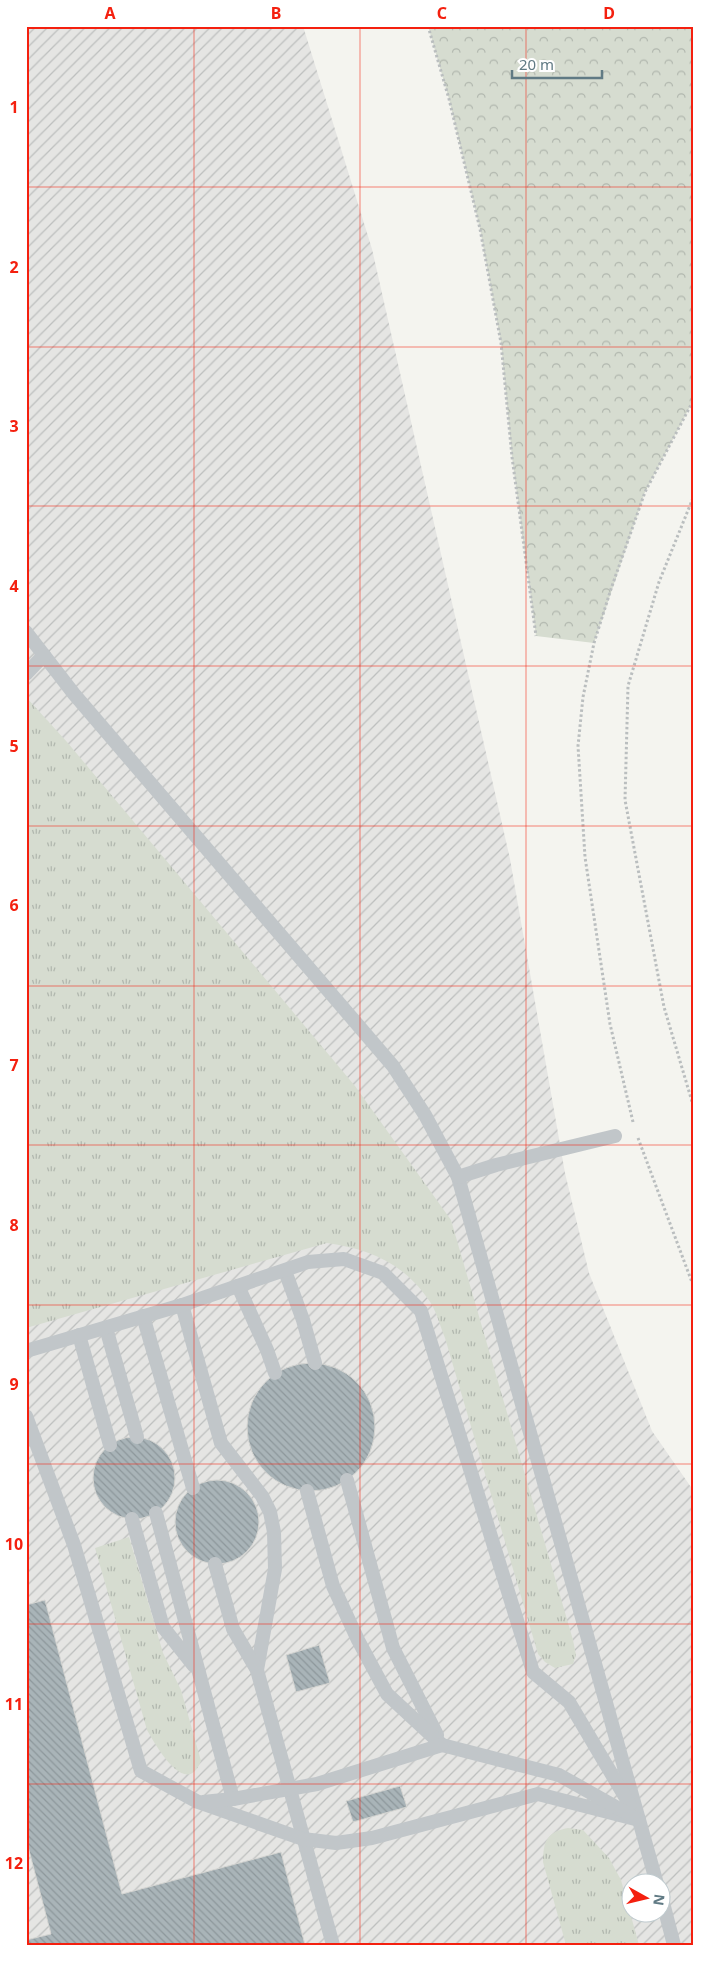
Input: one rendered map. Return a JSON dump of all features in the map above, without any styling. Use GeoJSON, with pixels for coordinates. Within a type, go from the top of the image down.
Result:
{"type":"FeatureCollection","features":[{"type":"Feature","properties":{"kind":"lane"},"geometry":{"type":"LineString","coordinates":[[26,632],[74,694],[393,1066],[425,1115],[458,1177],[654,1874]]}},
{"type":"Feature","properties":{"kind":"lane"},"geometry":{"type":"LineString","coordinates":[[26,674],[44,655]]}},
{"type":"Feature","properties":{"kind":"lane"},"geometry":{"type":"LineString","coordinates":[[458,1177],[496,1165],[615,1136]]}},
{"type":"Feature","properties":{"kind":"lane"},"geometry":{"type":"LineString","coordinates":[[26,1351],[182,1305],[308,1262],[344,1259],[383,1273],[421,1311],[533,1672],[569,1702],[639,1820]]}},
{"type":"Feature","properties":{"kind":"lane"},"geometry":{"type":"LineString","coordinates":[[285,1271],[316,1363]]}},
{"type":"Feature","properties":{"kind":"lane"},"geometry":{"type":"LineString","coordinates":[[238,1286],[267,1350],[275,1374]]}},
{"type":"Feature","properties":{"kind":"lane"},"geometry":{"type":"LineString","coordinates":[[182,1305],[221,1443],[262,1496],[270,1512],[274,1532],[275,1569],[256,1670]]}},
{"type":"Feature","properties":{"kind":"lane"},"geometry":{"type":"LineString","coordinates":[[143,1316],[193,1488]]}},
{"type":"Feature","properties":{"kind":"lane"},"geometry":{"type":"LineString","coordinates":[[106,1328],[137,1437]]}},
{"type":"Feature","properties":{"kind":"lane"},"geometry":{"type":"LineString","coordinates":[[79,1335],[110,1445]]}},
{"type":"Feature","properties":{"kind":"lane"},"geometry":{"type":"LineString","coordinates":[[26,1416],[74,1546],[141,1771],[198,1802],[303,1840],[336,1843],[372,1838],[538,1794],[639,1820]]}},
{"type":"Feature","properties":{"kind":"lane"},"geometry":{"type":"LineString","coordinates":[[347,1480],[393,1648],[442,1745]]}},
{"type":"Feature","properties":{"kind":"lane"},"geometry":{"type":"LineString","coordinates":[[307,1491],[333,1586],[358,1640],[387,1694],[442,1745],[558,1775],[639,1820]]}},
{"type":"Feature","properties":{"kind":"lane"},"geometry":{"type":"LineString","coordinates":[[156,1513],[233,1799]]}},
{"type":"Feature","properties":{"kind":"lane"},"geometry":{"type":"LineString","coordinates":[[132,1520],[163,1627],[198,1670]]}},
{"type":"Feature","properties":{"kind":"lane"},"geometry":{"type":"LineString","coordinates":[[215,1564],[233,1629],[256,1670],[333,1945]]}},
{"type":"Feature","properties":{"kind":"lane"},"geometry":{"type":"LineString","coordinates":[[198,1802],[233,1799],[317,1784],[442,1745]]}},
{"type":"Feature","properties":{"kind":"lane"},"geometry":{"type":"LineString","coordinates":[[669,1924],[674,1945]]}},
{"type":"Feature","properties":{"kind":"path"},"geometry":{"type":"LineString","coordinates":[[428,26],[449,99],[480,229],[501,343],[512,457],[536,636]]}},
{"type":"Feature","properties":{"kind":"path"},"geometry":{"type":"LineString","coordinates":[[693,401],[645,492],[611,589],[594,643],[583,697],[578,746],[585,857],[610,1024],[635,1131],[693,1285]]}},
{"type":"Feature","properties":{"kind":"path"},"geometry":{"type":"LineString","coordinates":[[693,498],[659,582],[628,686],[625,800],[664,1007],[693,1105]]}},
{"type":"Feature","properties":{"kind":"shaded area"},"geometry":{"type":"Polygon","coordinates":[[[26,26],[303,26],[372,249],[510,859],[565,1173],[589,1273],[652,1431],[693,1490],[693,1945],[26,1945],[26,26]]]}},
{"type":"Feature","properties":{"kind":"green space"},"geometry":{"type":"Polygon","coordinates":[[[428,26],[693,26],[693,401],[645,492],[594,643],[536,636],[512,457],[501,343],[480,229],[449,99],[428,26]]]}},
{"type":"Feature","properties":{"kind":"green space"},"geometry":{"type":"Polygon","coordinates":[[[26,697],[67,742],[355,1086],[451,1220],[573,1640],[576,1655],[573,1664],[555,1668],[545,1662],[538,1654],[438,1318],[431,1303],[418,1287],[396,1267],[357,1249],[327,1243],[26,1328],[26,697]]]}},
{"type":"Feature","properties":{"kind":"green space"},"geometry":{"type":"Polygon","coordinates":[[[129,1537],[163,1653],[181,1690],[201,1761],[195,1771],[188,1774],[180,1772],[172,1766],[147,1730],[95,1548],[129,1537]]]}},
{"type":"Feature","properties":{"kind":"green space"},"geometry":{"type":"Polygon","coordinates":[[[568,1828],[583,1830],[609,1858],[622,1884],[622,1924],[633,1924],[639,1945],[566,1945],[543,1862],[545,1843],[551,1835],[568,1828]]]}},
{"type":"Feature","properties":{"kind":"building"},"geometry":{"type":"Polygon","coordinates":[[[311,1363],[324,1364],[336,1368],[356,1382],[370,1402],[374,1414],[374,1440],[370,1452],[356,1472],[336,1486],[324,1490],[311,1491],[298,1490],[286,1486],[266,1472],[252,1452],[248,1440],[247,1427],[248,1414],[252,1402],[266,1382],[286,1368],[298,1364],[311,1363]]]}},
{"type":"Feature","properties":{"kind":"building"},"geometry":{"type":"Polygon","coordinates":[[[134,1437],[150,1440],[163,1449],[172,1462],[175,1478],[172,1494],[163,1507],[150,1516],[134,1519],[118,1516],[105,1507],[96,1494],[93,1478],[96,1462],[105,1449],[118,1440],[134,1437]]]}},
{"type":"Feature","properties":{"kind":"building"},"geometry":{"type":"Polygon","coordinates":[[[217,1480],[233,1483],[247,1492],[256,1506],[259,1522],[256,1538],[247,1552],[233,1561],[217,1564],[201,1561],[187,1552],[178,1538],[175,1522],[178,1506],[187,1492],[201,1483],[217,1480]]]}},
{"type":"Feature","properties":{"kind":"building"},"geometry":{"type":"Polygon","coordinates":[[[26,1541],[29,1556],[26,1567],[26,1541]]]}},
{"type":"Feature","properties":{"kind":"building"},"geometry":{"type":"Polygon","coordinates":[[[45,1600],[122,1894],[281,1852],[305,1945],[26,1945],[26,1940],[51,1934],[26,1839],[26,1605],[45,1600]]]}},
{"type":"Feature","properties":{"kind":"building"},"geometry":{"type":"Polygon","coordinates":[[[319,1645],[330,1683],[296,1692],[286,1655],[319,1645]]]}},
{"type":"Feature","properties":{"kind":"building"},"geometry":{"type":"Polygon","coordinates":[[[400,1786],[407,1807],[353,1822],[346,1801],[400,1786]]]}}]}
